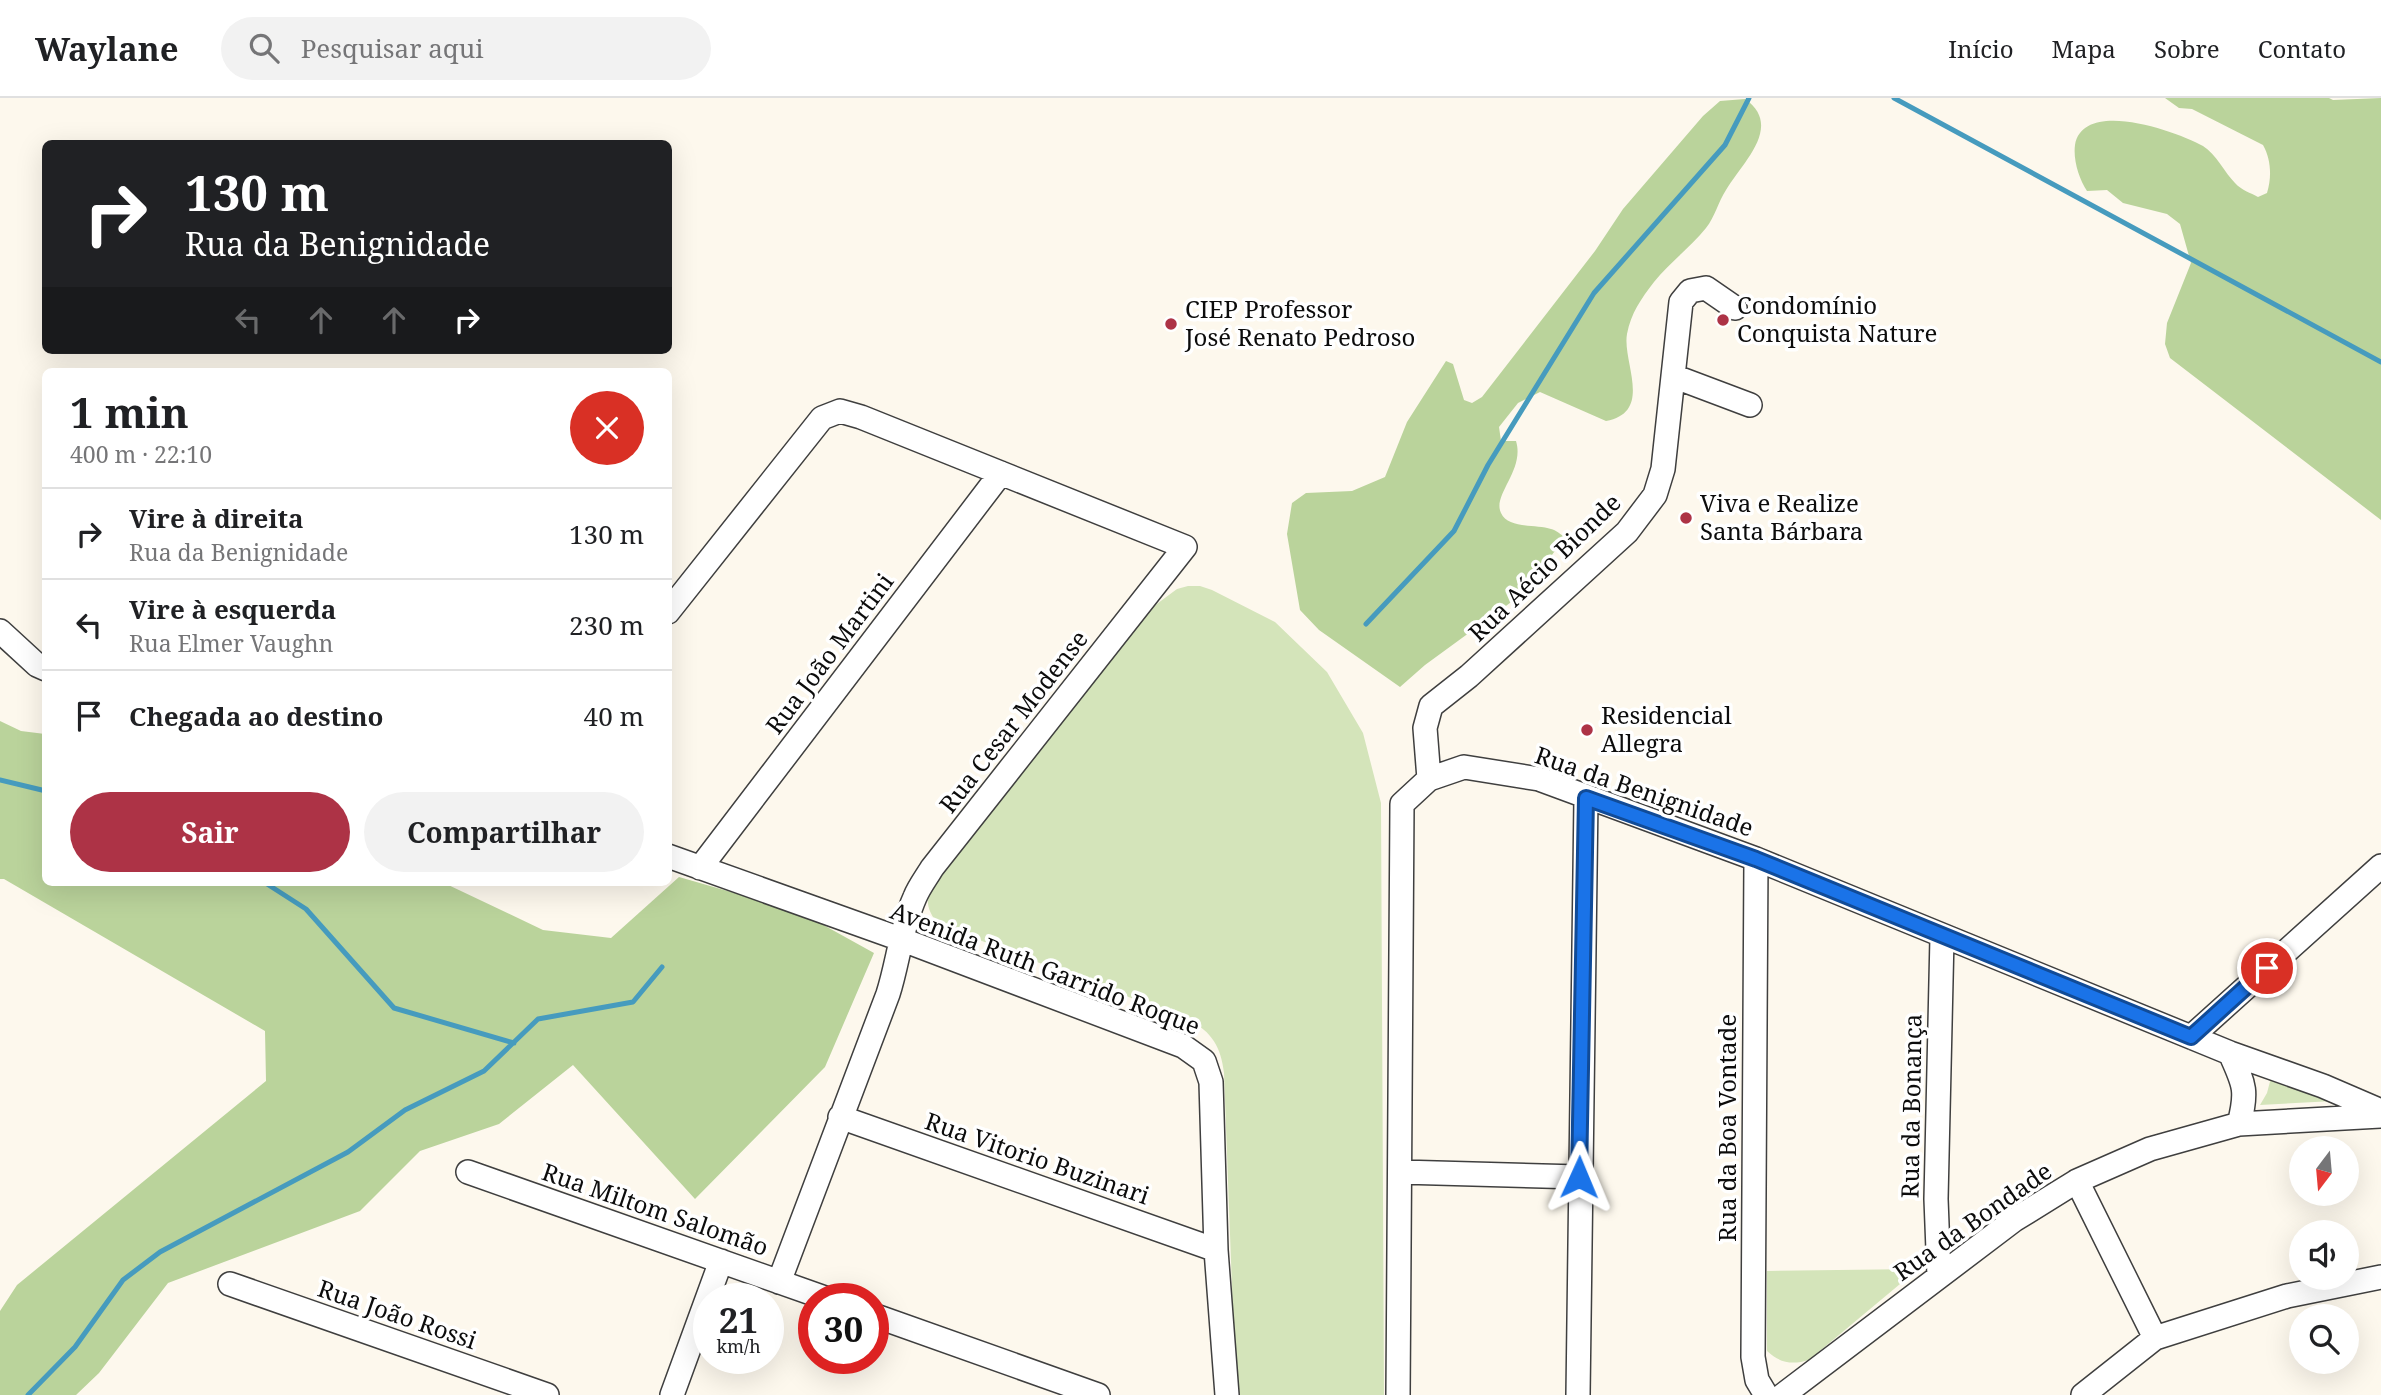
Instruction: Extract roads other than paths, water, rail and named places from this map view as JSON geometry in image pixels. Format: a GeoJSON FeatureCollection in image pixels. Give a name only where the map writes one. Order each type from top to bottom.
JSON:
{"type":"FeatureCollection","features":[{"type":"Feature","properties":{"kind":"street","name":"Rua Aécio Bionde"},"geometry":{"type":"LineString","coordinates":[[1429,779],[1425,728],[1431,706],[1469,676],[1627,532],[1655,495],[1663,469],[1681,302],[1690,291],[1706,288],[1730,304]]}},
{"type":"Feature","properties":{"kind":"street"},"geometry":{"type":"LineString","coordinates":[[1673,376],[1750,405]]}},
{"type":"Feature","properties":{"kind":"street"},"geometry":{"type":"LineString","coordinates":[[672,606],[822,418],[841,411],[861,417],[1001,473]]}},
{"type":"Feature","properties":{"kind":"street","name":"Rua Cesar Modense"},"geometry":{"type":"LineString","coordinates":[[779,1282],[888,994],[915,896],[932,868],[1185,547],[1001,473]]}},
{"type":"Feature","properties":{"kind":"street","name":"Rua João Martini"},"geometry":{"type":"LineString","coordinates":[[700,868],[1001,473]]}},
{"type":"Feature","properties":{"kind":"street"},"geometry":{"type":"LineString","coordinates":[[0,631],[42,667]]}},
{"type":"Feature","properties":{"kind":"street","name":"Rua da Benignidade"},"geometry":{"type":"LineString","coordinates":[[1398,1395],[1402,804],[1429,779],[1464,767],[1539,779],[1756,859],[2230,1053],[2323,1086],[2381,1114]]}},
{"type":"Feature","properties":{"kind":"street"},"geometry":{"type":"LineString","coordinates":[[1578,1395],[1586,798]]}},
{"type":"Feature","properties":{"kind":"street","name":"Avenida Ruth Garrido Roque"},"geometry":{"type":"LineString","coordinates":[[672,858],[903,940],[1183,1046],[1203,1061],[1211,1083],[1216,1250],[1227,1395]]}},
{"type":"Feature","properties":{"kind":"street","name":"Rua da Boa Vontade"},"geometry":{"type":"LineString","coordinates":[[1756,859],[1753,1357],[1757,1380],[1766,1395]]}},
{"type":"Feature","properties":{"kind":"street"},"geometry":{"type":"LineString","coordinates":[[2191,1037],[2381,866]]}},
{"type":"Feature","properties":{"kind":"street","name":"Rua da Bonança"},"geometry":{"type":"LineString","coordinates":[[1939,1276],[1937,1199],[1942,937]]}},
{"type":"Feature","properties":{"kind":"street"},"geometry":{"type":"LineString","coordinates":[[2230,1053],[2243,1082],[2245,1099],[2239,1124]]}},
{"type":"Feature","properties":{"kind":"street","name":"Rua da Bondade"},"geometry":{"type":"LineString","coordinates":[[1783,1395],[2014,1220],[2077,1181],[2150,1149],[2239,1124],[2381,1114]]}},
{"type":"Feature","properties":{"kind":"street","name":"Rua Vitorio Buzinari"},"geometry":{"type":"LineString","coordinates":[[840,1117],[1216,1250]]}},
{"type":"Feature","properties":{"kind":"street","name":"Rua Miltom Salomão"},"geometry":{"type":"LineString","coordinates":[[468,1172],[798,1289]]}},
{"type":"Feature","properties":{"kind":"street"},"geometry":{"type":"LineString","coordinates":[[1401,1172],[1579,1177]]}},
{"type":"Feature","properties":{"kind":"street"},"geometry":{"type":"LineString","coordinates":[[2077,1181],[2155,1338]]}},
{"type":"Feature","properties":{"kind":"street"},"geometry":{"type":"LineString","coordinates":[[672,1395],[721,1261]]}},
{"type":"Feature","properties":{"kind":"street"},"geometry":{"type":"LineString","coordinates":[[2083,1395],[2155,1338],[2287,1296],[2381,1277]]}},
{"type":"Feature","properties":{"kind":"street","name":"Rua João Rossi"},"geometry":{"type":"LineString","coordinates":[[229,1284],[547,1395]]}},
{"type":"Feature","properties":{"kind":"street"},"geometry":{"type":"LineString","coordinates":[[889,1321],[1098,1395]]}},
{"type":"Feature","properties":{"kind":"waterway"},"geometry":{"type":"LineString","coordinates":[[1366,624],[1454,531],[1488,465],[1594,293],[1725,145],[1749,98]]}},
{"type":"Feature","properties":{"kind":"waterway"},"geometry":{"type":"LineString","coordinates":[[1894,98],[2381,362]]}},
{"type":"Feature","properties":{"kind":"waterway"},"geometry":{"type":"LineString","coordinates":[[0,780],[42,790]]}},
{"type":"Feature","properties":{"kind":"waterway"},"geometry":{"type":"LineString","coordinates":[[270,886],[306,909],[394,1008],[514,1043]]}},
{"type":"Feature","properties":{"kind":"waterway"},"geometry":{"type":"LineString","coordinates":[[28,1395],[75,1347],[123,1280],[160,1252],[348,1152],[405,1110],[484,1071],[538,1019],[633,1002],[662,967]]}},
{"type":"Feature","properties":{"kind":"place","name":"Condomínio Conquista Nature"},"geometry":{"type":"Point","coordinates":[1723,320]}},
{"type":"Feature","properties":{"kind":"place","name":"CIEP Professor José Renato Pedroso"},"geometry":{"type":"Point","coordinates":[1171,324]}},
{"type":"Feature","properties":{"kind":"place","name":"Viva e Realize Santa Bárbara"},"geometry":{"type":"Point","coordinates":[1686,518]}},
{"type":"Feature","properties":{"kind":"place","name":"Residencial Allegra"},"geometry":{"type":"Point","coordinates":[1587,730]}}]}
